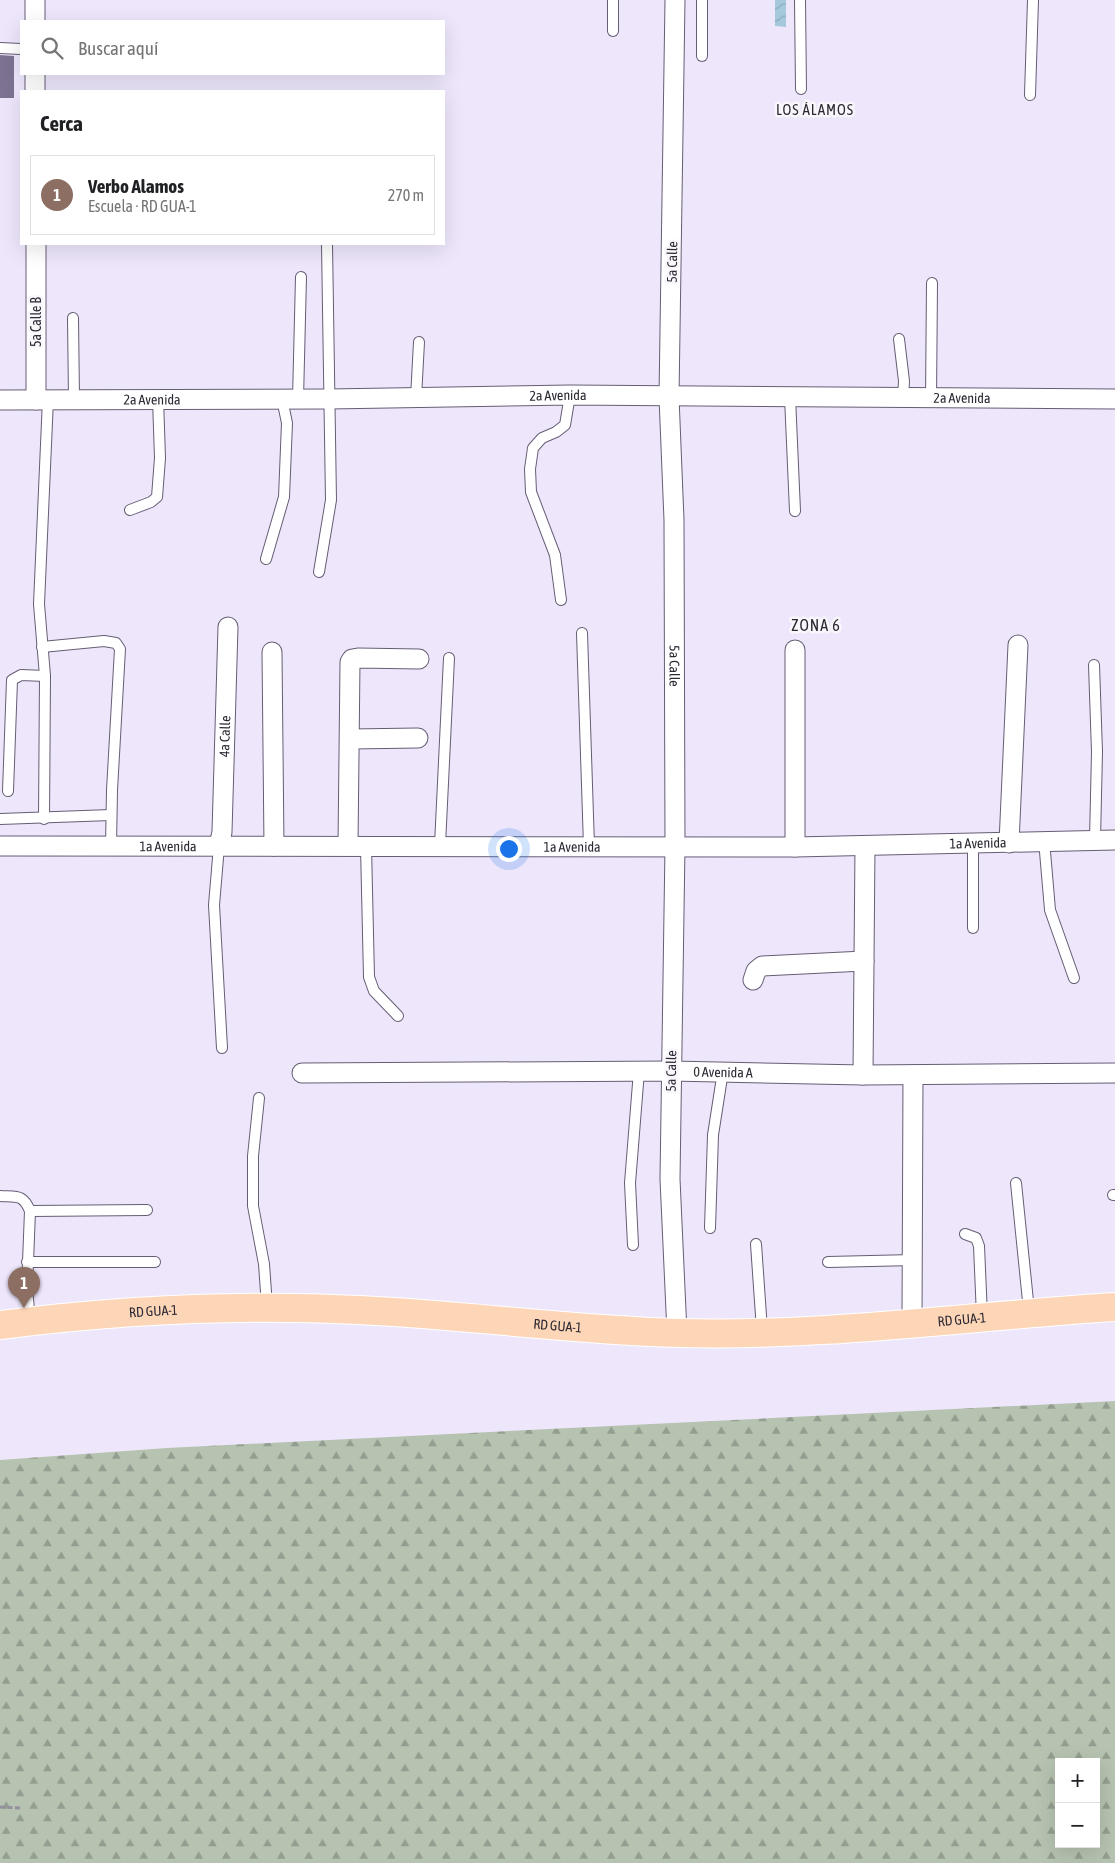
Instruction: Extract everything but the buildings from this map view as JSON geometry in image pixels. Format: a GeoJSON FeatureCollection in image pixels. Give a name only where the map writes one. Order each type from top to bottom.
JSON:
{"type":"FeatureCollection","features":[{"type":"Feature","properties":{"kind":"main road","name":"RD GUA-1"},"geometry":{"type":"LineString","coordinates":[[0,1325],[202,1308],[267,1307],[360,1310],[677,1333],[762,1332],[1115,1306]]}},
{"type":"Feature","properties":{"kind":"street"},"geometry":{"type":"LineString","coordinates":[[35,0],[35,20]]}},
{"type":"Feature","properties":{"kind":"street","name":"5a Calle"},"geometry":{"type":"LineString","coordinates":[[675,0],[669,397],[674,520],[675,846],[670,1179],[677,1333]]}},
{"type":"Feature","properties":{"kind":"street"},"geometry":{"type":"LineString","coordinates":[[35,75],[35,90]]}},
{"type":"Feature","properties":{"kind":"street","name":"5a Calle B"},"geometry":{"type":"LineString","coordinates":[[36,245],[42,399]]}},
{"type":"Feature","properties":{"kind":"street","name":"2a Avenida"},"geometry":{"type":"LineString","coordinates":[[0,400],[329,399],[570,395],[1115,399]]}},
{"type":"Feature","properties":{"kind":"street","name":"4a Calle"},"geometry":{"type":"LineString","coordinates":[[219,846],[222,832],[228,627]]}},
{"type":"Feature","properties":{"kind":"street"},"geometry":{"type":"LineString","coordinates":[[1009,843],[1018,645]]}},
{"type":"Feature","properties":{"kind":"street"},"geometry":{"type":"LineString","coordinates":[[795,650],[795,847]]}},
{"type":"Feature","properties":{"kind":"street"},"geometry":{"type":"LineString","coordinates":[[272,652],[274,846]]}},
{"type":"Feature","properties":{"kind":"street"},"geometry":{"type":"LineString","coordinates":[[357,846],[350,739],[350,662],[352,659],[419,659]]}},
{"type":"Feature","properties":{"kind":"street"},"geometry":{"type":"LineString","coordinates":[[350,739],[418,738]]}},
{"type":"Feature","properties":{"kind":"street","name":"1a Avenida"},"geometry":{"type":"LineString","coordinates":[[0,846],[440,845],[795,847],[1009,843],[1044,840],[1115,840]]}},
{"type":"Feature","properties":{"kind":"street"},"geometry":{"type":"LineString","coordinates":[[863,1075],[865,846]]}},
{"type":"Feature","properties":{"kind":"street"},"geometry":{"type":"LineString","coordinates":[[753,980],[756,971],[762,966],[864,961]]}},
{"type":"Feature","properties":{"kind":"street","name":"0 Avenida A"},"geometry":{"type":"LineString","coordinates":[[302,1073],[639,1071],[863,1075],[1115,1073]]}},
{"type":"Feature","properties":{"kind":"street"},"geometry":{"type":"LineString","coordinates":[[912,1074],[914,1260],[912,1322]]}},
{"type":"Feature","properties":{"kind":"lane"},"geometry":{"type":"LineString","coordinates":[[613,0],[613,30]]}},
{"type":"Feature","properties":{"kind":"lane"},"geometry":{"type":"LineString","coordinates":[[702,0],[702,56]]}},
{"type":"Feature","properties":{"kind":"lane"},"geometry":{"type":"LineString","coordinates":[[800,0],[801,89]]}},
{"type":"Feature","properties":{"kind":"lane"},"geometry":{"type":"LineString","coordinates":[[1030,95],[1033,0]]}},
{"type":"Feature","properties":{"kind":"lane"},"geometry":{"type":"LineString","coordinates":[[0,48],[20,49]]}},
{"type":"Feature","properties":{"kind":"lane"},"geometry":{"type":"LineString","coordinates":[[319,572],[331,500],[332,423],[329,399],[327,245]]}},
{"type":"Feature","properties":{"kind":"lane"},"geometry":{"type":"LineString","coordinates":[[266,559],[284,497],[287,423],[301,277]]}},
{"type":"Feature","properties":{"kind":"lane"},"geometry":{"type":"LineString","coordinates":[[931,399],[932,283]]}},
{"type":"Feature","properties":{"kind":"lane"},"geometry":{"type":"LineString","coordinates":[[73,318],[74,399]]}},
{"type":"Feature","properties":{"kind":"lane"},"geometry":{"type":"LineString","coordinates":[[900,340],[904,381],[903,398]]}},
{"type":"Feature","properties":{"kind":"lane"},"geometry":{"type":"LineString","coordinates":[[416,398],[419,342]]}},
{"type":"Feature","properties":{"kind":"lane"},"geometry":{"type":"LineString","coordinates":[[561,600],[556,555],[531,492],[530,469],[533,448],[542,438],[556,432],[565,425],[570,395]]}},
{"type":"Feature","properties":{"kind":"lane"},"geometry":{"type":"LineString","coordinates":[[790,397],[795,511]]}},
{"type":"Feature","properties":{"kind":"lane"},"geometry":{"type":"LineString","coordinates":[[42,399],[39,604],[45,676],[44,819]]}},
{"type":"Feature","properties":{"kind":"lane"},"geometry":{"type":"LineString","coordinates":[[130,510],[157,497],[160,458],[158,399]]}},
{"type":"Feature","properties":{"kind":"lane"},"geometry":{"type":"LineString","coordinates":[[582,633],[589,846]]}},
{"type":"Feature","properties":{"kind":"lane"},"geometry":{"type":"LineString","coordinates":[[42,647],[104,641],[116,643],[120,649],[111,846]]}},
{"type":"Feature","properties":{"kind":"lane"},"geometry":{"type":"LineString","coordinates":[[440,845],[449,658]]}},
{"type":"Feature","properties":{"kind":"lane"},"geometry":{"type":"LineString","coordinates":[[1094,665],[1097,752],[1095,840]]}},
{"type":"Feature","properties":{"kind":"lane"},"geometry":{"type":"LineString","coordinates":[[8,791],[12,680],[21,676],[45,676]]}},
{"type":"Feature","properties":{"kind":"lane"},"geometry":{"type":"LineString","coordinates":[[0,819],[44,819],[111,815]]}},
{"type":"Feature","properties":{"kind":"lane"},"geometry":{"type":"LineString","coordinates":[[1044,840],[1050,910],[1074,978]]}},
{"type":"Feature","properties":{"kind":"lane"},"geometry":{"type":"LineString","coordinates":[[972,928],[973,843]]}},
{"type":"Feature","properties":{"kind":"lane"},"geometry":{"type":"LineString","coordinates":[[219,846],[214,905],[222,1048]]}},
{"type":"Feature","properties":{"kind":"lane"},"geometry":{"type":"LineString","coordinates":[[357,846],[369,977],[374,991],[398,1016]]}},
{"type":"Feature","properties":{"kind":"lane"},"geometry":{"type":"LineString","coordinates":[[634,1245],[630,1183],[639,1071]]}},
{"type":"Feature","properties":{"kind":"lane"},"geometry":{"type":"LineString","coordinates":[[710,1228],[713,1135],[723,1071]]}},
{"type":"Feature","properties":{"kind":"lane"},"geometry":{"type":"LineString","coordinates":[[259,1098],[253,1156],[253,1206],[264,1264],[267,1307]]}},
{"type":"Feature","properties":{"kind":"lane"},"geometry":{"type":"LineString","coordinates":[[1016,1183],[1029,1312]]}},
{"type":"Feature","properties":{"kind":"lane"},"geometry":{"type":"LineString","coordinates":[[0,1196],[21,1198],[26,1201],[30,1211],[27,1262],[30,1321]]}},
{"type":"Feature","properties":{"kind":"lane"},"geometry":{"type":"LineString","coordinates":[[30,1211],[147,1210]]}},
{"type":"Feature","properties":{"kind":"lane"},"geometry":{"type":"LineString","coordinates":[[965,1234],[976,1238],[979,1246],[982,1316]]}},
{"type":"Feature","properties":{"kind":"lane"},"geometry":{"type":"LineString","coordinates":[[756,1244],[762,1332]]}},
{"type":"Feature","properties":{"kind":"lane"},"geometry":{"type":"LineString","coordinates":[[828,1262],[914,1260]]}},
{"type":"Feature","properties":{"kind":"lane"},"geometry":{"type":"LineString","coordinates":[[27,1262],[155,1262]]}},
{"type":"Feature","properties":{"kind":"path"},"geometry":{"type":"LineString","coordinates":[[0,1807],[20,1808]]}},
{"type":"Feature","properties":{"kind":"green space"},"geometry":{"type":"Polygon","coordinates":[[[1115,1401],[1115,1863],[0,1863],[0,1460],[167,1448],[1115,1401]]]}},
{"type":"Feature","properties":{"kind":"water"},"geometry":{"type":"Polygon","coordinates":[[[775,0],[786,0],[786,27],[775,26],[775,0]]]}},
{"type":"Feature","properties":{"kind":"place","name":"Verbo Alamos"},"geometry":{"type":"Point","coordinates":[24,1308]}},
{"type":"Feature","properties":{"kind":"district","name":"LOS ÁLAMOS"},"geometry":{"type":"Point","coordinates":[815,110]}},
{"type":"Feature","properties":{"kind":"district","name":"ZONA 6"},"geometry":{"type":"Point","coordinates":[816,625]}}]}
